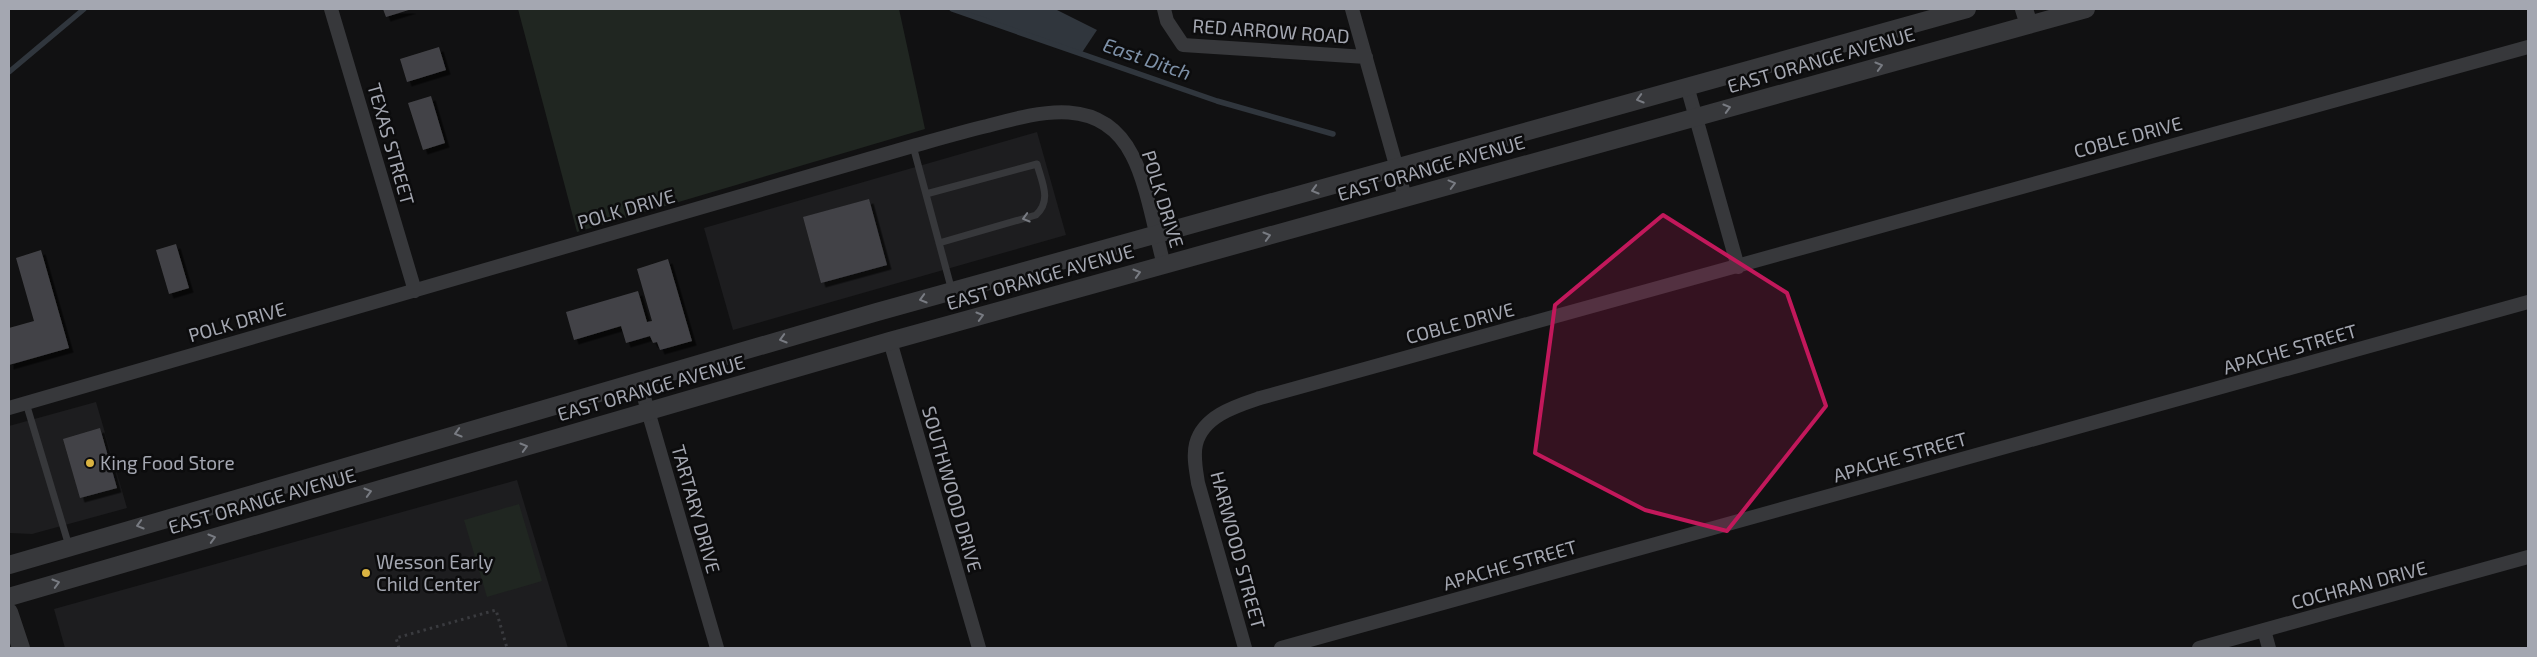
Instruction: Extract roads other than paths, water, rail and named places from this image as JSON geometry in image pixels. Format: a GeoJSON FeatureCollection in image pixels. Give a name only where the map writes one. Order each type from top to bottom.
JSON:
{"type":"FeatureCollection","features":[{"type":"Feature","properties":{"kind":"street","name":"TEXAS STREET"},"geometry":{"type":"LineString","coordinates":[[332,9],[414,290]]}},
{"type":"Feature","properties":{"kind":"street","name":"RED ARROW ROAD"},"geometry":{"type":"LineString","coordinates":[[1164,9],[1167,21],[1183,45],[1366,57]]}},
{"type":"Feature","properties":{"kind":"street"},"geometry":{"type":"LineString","coordinates":[[1352,9],[1405,197]]}},
{"type":"Feature","properties":{"kind":"street","name":"EAST ORANGE AVENUE"},"geometry":{"type":"LineString","coordinates":[[9,564],[639,380],[952,291],[1967,9]]}},
{"type":"Feature","properties":{"kind":"street","name":"EAST ORANGE AVENUE"},"geometry":{"type":"LineString","coordinates":[[9,597],[890,341],[1696,117],[2027,17],[2086,9]]}},
{"type":"Feature","properties":{"kind":"street","name":"COBLE DRIVE"},"geometry":{"type":"LineString","coordinates":[[1201,432],[1222,412],[1260,398],[1738,267],[1966,201],[2528,47]]}},
{"type":"Feature","properties":{"kind":"street"},"geometry":{"type":"LineString","coordinates":[[1687,86],[1738,267]]}},
{"type":"Feature","properties":{"kind":"street","name":"POLK DRIVE"},"geometry":{"type":"LineString","coordinates":[[9,408],[1035,112],[1068,111],[1089,116],[1107,126],[1121,138],[1132,155],[1164,265]]}},
{"type":"Feature","properties":{"kind":"street","name":"APACHE STREET"},"geometry":{"type":"LineString","coordinates":[[1282,648],[2528,302]]}},
{"type":"Feature","properties":{"kind":"street","name":"SOUTHWOOD DRIVE"},"geometry":{"type":"LineString","coordinates":[[890,341],[979,648]]}},
{"type":"Feature","properties":{"kind":"street","name":"TARTARY DRIVE"},"geometry":{"type":"LineString","coordinates":[[639,380],[717,648]]}},
{"type":"Feature","properties":{"kind":"street","name":"HARWOOD STREET"},"geometry":{"type":"LineString","coordinates":[[1201,432],[1196,443],[1195,456],[1198,482],[1245,648]]}},
{"type":"Feature","properties":{"kind":"street","name":"COCHRAN DRIVE"},"geometry":{"type":"LineString","coordinates":[[2199,648],[2528,557]]}},
{"type":"Feature","properties":{"kind":"street"},"geometry":{"type":"LineString","coordinates":[[9,612],[21,648]]}},
{"type":"Feature","properties":{"kind":"street"},"geometry":{"type":"LineString","coordinates":[[2264,630],[2269,648]]}},
{"type":"Feature","properties":{"kind":"lane"},"geometry":{"type":"LineString","coordinates":[[913,146],[952,291]]}},
{"type":"Feature","properties":{"kind":"lane"},"geometry":{"type":"LineString","coordinates":[[926,194],[1037,164],[1046,198],[1042,209],[1036,215],[939,242]]}},
{"type":"Feature","properties":{"kind":"lane"},"geometry":{"type":"LineString","coordinates":[[26,403],[69,546]]}},
{"type":"Feature","properties":{"kind":"waterway","name":"East Ditch"},"geometry":{"type":"LineString","coordinates":[[9,72],[84,9]]}},
{"type":"Feature","properties":{"kind":"waterway","name":"East Ditch"},"geometry":{"type":"LineString","coordinates":[[952,9],[1217,101],[1333,134]]}},
{"type":"Feature","properties":{"kind":"place","name":"King Food Store"},"geometry":{"type":"Point","coordinates":[90,463]}},
{"type":"Feature","properties":{"kind":"place","name":"Wesson Early Child Center"},"geometry":{"type":"Point","coordinates":[366,573]}}]}
